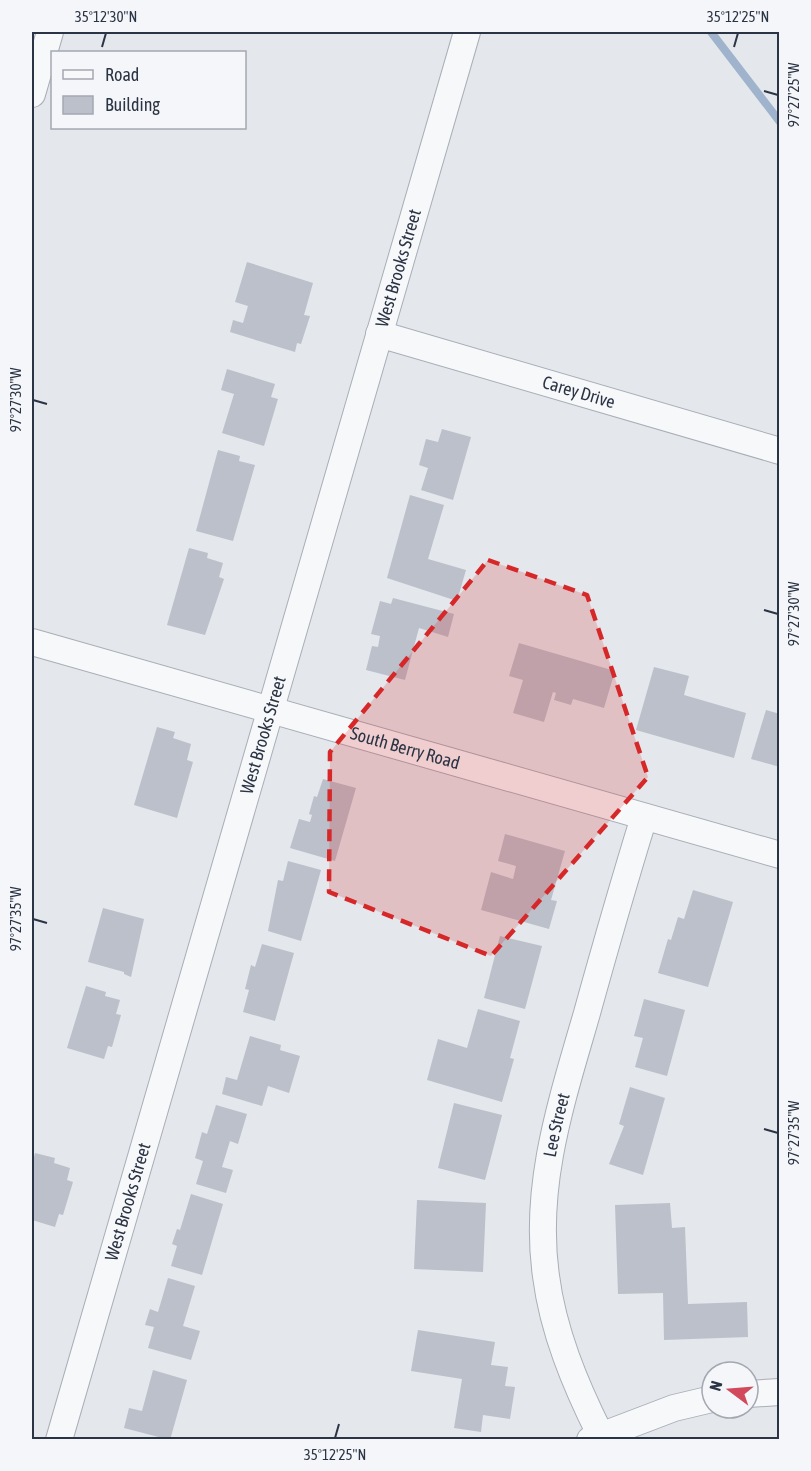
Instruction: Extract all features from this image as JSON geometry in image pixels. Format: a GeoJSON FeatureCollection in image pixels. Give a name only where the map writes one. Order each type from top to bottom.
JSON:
{"type":"FeatureCollection","features":[{"type":"Feature","properties":{"kind":"street"},"geometry":{"type":"LineString","coordinates":[[32,94],[50,32]]}},
{"type":"Feature","properties":{"kind":"street","name":"West Brooks Street"},"geometry":{"type":"LineString","coordinates":[[59,1440],[467,32]]}},
{"type":"Feature","properties":{"kind":"street","name":"Carey Drive"},"geometry":{"type":"LineString","coordinates":[[379,334],[780,451]]}},
{"type":"Feature","properties":{"kind":"street","name":"South Berry Road"},"geometry":{"type":"LineString","coordinates":[[32,642],[780,855]]}},
{"type":"Feature","properties":{"kind":"street","name":"Lee Street"},"geometry":{"type":"LineString","coordinates":[[595,1437],[554,1316],[546,1277],[542,1210],[556,1123],[644,817]]}},
{"type":"Feature","properties":{"kind":"street"},"geometry":{"type":"LineString","coordinates":[[760,1393],[780,1392]]}},
{"type":"Feature","properties":{"kind":"street"},"geometry":{"type":"LineString","coordinates":[[595,1437],[674,1408],[700,1402]]}},
{"type":"Feature","properties":{"kind":"highlighted area"},"geometry":{"type":"Polygon","coordinates":[[[488,560],[587,595],[648,777],[491,956],[329,892],[330,752],[488,560]]]}},
{"type":"Feature","properties":{"kind":"building"},"geometry":{"type":"Polygon","coordinates":[[[247,262],[313,283],[304,315],[310,316],[301,344],[297,343],[295,352],[230,332],[233,320],[243,323],[248,306],[235,302],[247,262]]]}},
{"type":"Feature","properties":{"kind":"building"},"geometry":{"type":"Polygon","coordinates":[[[227,369],[275,384],[271,397],[278,399],[264,446],[222,433],[234,394],[221,390],[227,369]]]}},
{"type":"Feature","properties":{"kind":"building"},"geometry":{"type":"Polygon","coordinates":[[[442,429],[471,437],[453,500],[421,490],[428,468],[419,465],[426,439],[438,442],[442,429]]]}},
{"type":"Feature","properties":{"kind":"building"},"geometry":{"type":"Polygon","coordinates":[[[218,450],[240,456],[239,461],[255,465],[233,541],[196,531],[218,450]]]}},
{"type":"Feature","properties":{"kind":"building"},"geometry":{"type":"Polygon","coordinates":[[[410,495],[444,505],[428,559],[466,570],[457,601],[387,578],[410,495]]]}},
{"type":"Feature","properties":{"kind":"building"},"geometry":{"type":"Polygon","coordinates":[[[189,548],[208,553],[207,558],[223,563],[219,577],[224,579],[205,635],[167,625],[189,548]]]}},
{"type":"Feature","properties":{"kind":"building"},"geometry":{"type":"Polygon","coordinates":[[[393,598],[454,614],[448,637],[419,628],[405,680],[366,670],[372,646],[378,647],[380,636],[371,634],[380,601],[391,604],[393,598]]]}},
{"type":"Feature","properties":{"kind":"building"},"geometry":{"type":"Polygon","coordinates":[[[519,643],[615,671],[604,708],[573,699],[571,705],[554,700],[556,693],[553,692],[544,722],[513,713],[523,680],[509,676],[519,643]]]}},
{"type":"Feature","properties":{"kind":"building"},"geometry":{"type":"Polygon","coordinates":[[[654,667],[689,676],[684,695],[746,713],[734,758],[636,730],[654,667]]]}},
{"type":"Feature","properties":{"kind":"building"},"geometry":{"type":"Polygon","coordinates":[[[766,710],[780,714],[780,767],[751,759],[766,710]]]}},
{"type":"Feature","properties":{"kind":"building"},"geometry":{"type":"Polygon","coordinates":[[[157,727],[175,732],[173,738],[191,744],[187,760],[193,762],[177,818],[134,805],[157,727]]]}},
{"type":"Feature","properties":{"kind":"building"},"geometry":{"type":"Polygon","coordinates":[[[323,779],[356,788],[335,861],[290,848],[299,819],[310,822],[312,815],[309,814],[314,796],[317,797],[323,779]]]}},
{"type":"Feature","properties":{"kind":"building"},"geometry":{"type":"Polygon","coordinates":[[[505,834],[565,851],[551,900],[557,901],[549,929],[481,910],[491,872],[513,879],[516,866],[498,861],[505,834]]]}},
{"type":"Feature","properties":{"kind":"building"},"geometry":{"type":"Polygon","coordinates":[[[288,861],[321,870],[301,941],[268,931],[278,880],[283,881],[288,861]]]}},
{"type":"Feature","properties":{"kind":"building"},"geometry":{"type":"Polygon","coordinates":[[[693,890],[733,902],[708,987],[658,973],[668,939],[671,940],[678,917],[684,919],[693,890]]]}},
{"type":"Feature","properties":{"kind":"building"},"geometry":{"type":"Polygon","coordinates":[[[103,908],[144,919],[131,977],[124,972],[88,962],[103,908]]]}},
{"type":"Feature","properties":{"kind":"building"},"geometry":{"type":"Polygon","coordinates":[[[500,936],[542,946],[525,1009],[484,998],[500,936]]]}},
{"type":"Feature","properties":{"kind":"building"},"geometry":{"type":"Polygon","coordinates":[[[262,944],[294,953],[275,1021],[243,1012],[249,990],[245,989],[251,965],[255,967],[262,944]]]}},
{"type":"Feature","properties":{"kind":"building"},"geometry":{"type":"Polygon","coordinates":[[[86,986],[106,992],[105,996],[120,1000],[116,1014],[121,1015],[112,1047],[108,1046],[104,1059],[67,1048],[86,986]]]}},
{"type":"Feature","properties":{"kind":"building"},"geometry":{"type":"Polygon","coordinates":[[[644,999],[685,1010],[667,1076],[635,1067],[643,1038],[634,1036],[644,999]]]}},
{"type":"Feature","properties":{"kind":"building"},"geometry":{"type":"Polygon","coordinates":[[[478,1009],[520,1021],[510,1058],[514,1059],[502,1102],[427,1080],[438,1039],[467,1048],[478,1009]]]}},
{"type":"Feature","properties":{"kind":"building"},"geometry":{"type":"Polygon","coordinates":[[[250,1036],[281,1045],[280,1050],[300,1056],[289,1093],[268,1086],[262,1106],[222,1094],[226,1077],[237,1080],[250,1036]]]}},
{"type":"Feature","properties":{"kind":"building"},"geometry":{"type":"Polygon","coordinates":[[[630,1087],[665,1098],[643,1175],[609,1164],[624,1126],[619,1124],[630,1087]]]}},
{"type":"Feature","properties":{"kind":"building"},"geometry":{"type":"Polygon","coordinates":[[[454,1103],[502,1115],[485,1180],[438,1168],[454,1103]]]}},
{"type":"Feature","properties":{"kind":"building"},"geometry":{"type":"Polygon","coordinates":[[[216,1105],[247,1114],[238,1144],[230,1141],[222,1167],[233,1170],[226,1193],[196,1184],[203,1161],[195,1158],[202,1132],[207,1134],[216,1105]]]}},
{"type":"Feature","properties":{"kind":"building"},"geometry":{"type":"Polygon","coordinates":[[[35,1153],[55,1158],[54,1163],[70,1168],[67,1180],[73,1182],[63,1215],[59,1214],[55,1227],[32,1220],[32,1165],[35,1153]]]}},
{"type":"Feature","properties":{"kind":"building"},"geometry":{"type":"Polygon","coordinates":[[[191,1194],[223,1204],[202,1275],[171,1266],[177,1246],[172,1244],[177,1229],[180,1230],[191,1194]]]}},
{"type":"Feature","properties":{"kind":"building"},"geometry":{"type":"Polygon","coordinates":[[[417,1200],[486,1203],[483,1272],[414,1269],[417,1200]]]}},
{"type":"Feature","properties":{"kind":"building"},"geometry":{"type":"Polygon","coordinates":[[[670,1203],[672,1228],[685,1227],[688,1304],[747,1302],[748,1337],[664,1340],[663,1293],[618,1294],[615,1205],[670,1203]]]}},
{"type":"Feature","properties":{"kind":"building"},"geometry":{"type":"Polygon","coordinates":[[[168,1278],[195,1286],[183,1326],[200,1331],[191,1360],[148,1348],[154,1327],[145,1325],[150,1309],[158,1312],[168,1278]]]}},
{"type":"Feature","properties":{"kind":"building"},"geometry":{"type":"Polygon","coordinates":[[[418,1330],[495,1342],[491,1365],[508,1367],[505,1386],[515,1387],[510,1419],[483,1415],[481,1432],[454,1428],[462,1379],[411,1371],[418,1330]]]}},
{"type":"Feature","properties":{"kind":"building"},"geometry":{"type":"Polygon","coordinates":[[[153,1370],[187,1380],[170,1440],[124,1428],[129,1408],[142,1411],[153,1370]]]}},
{"type":"Feature","properties":{"kind":"waterway"},"geometry":{"type":"LineString","coordinates":[[711,32],[780,122]]}}]}
